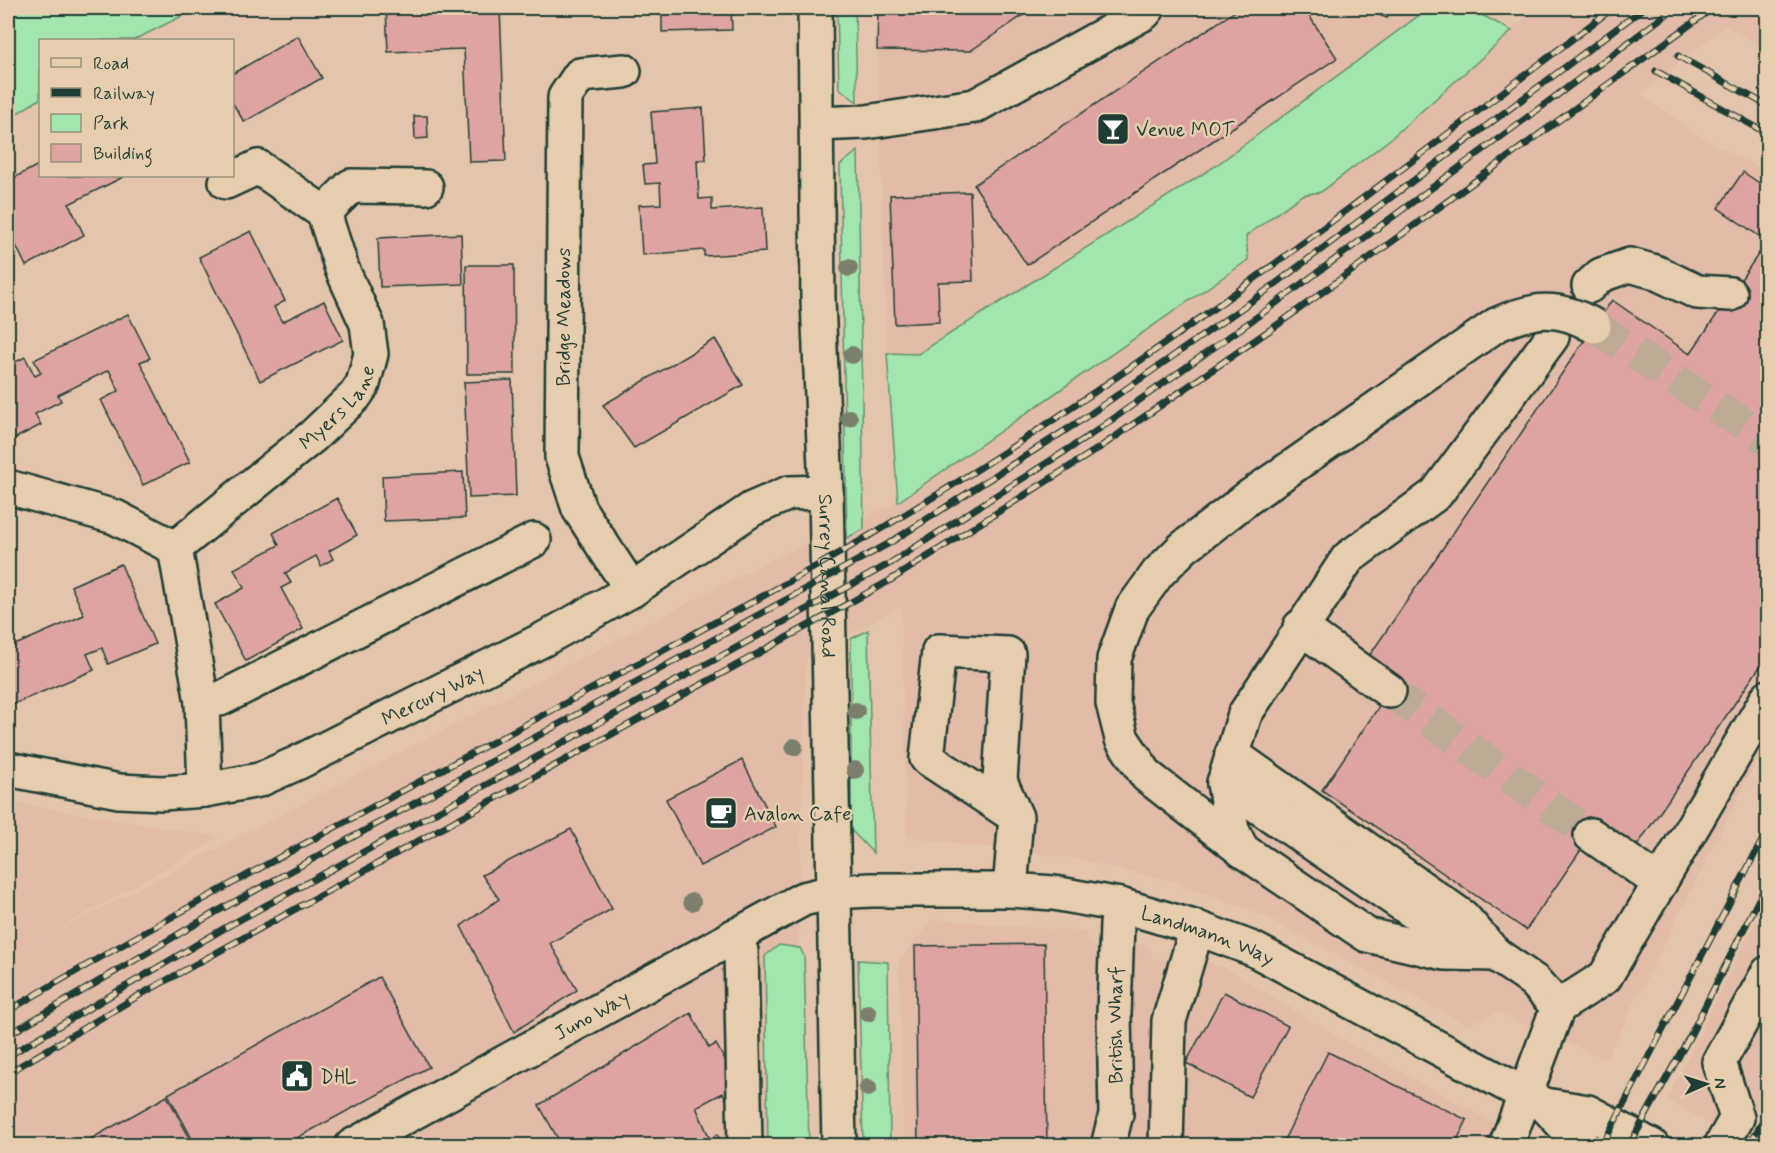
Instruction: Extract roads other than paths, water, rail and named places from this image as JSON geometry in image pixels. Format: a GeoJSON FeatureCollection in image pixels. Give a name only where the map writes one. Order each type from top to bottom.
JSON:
{"type":"FeatureCollection","features":[{"type":"Feature","properties":{"kind":"street","name":"Surrey Canal Road"},"geometry":{"type":"LineString","coordinates":[[815,8],[818,300],[826,492],[839,1146]]}},
{"type":"Feature","properties":{"kind":"street"},"geometry":{"type":"LineString","coordinates":[[817,124],[867,122],[975,106],[1148,8]]}},
{"type":"Feature","properties":{"kind":"street","name":"Bridge Meadows"},"geometry":{"type":"LineString","coordinates":[[624,71],[580,75],[564,97],[562,457],[579,509],[632,590]]}},
{"type":"Feature","properties":{"kind":"street"},"geometry":{"type":"LineString","coordinates":[[226,182],[258,167],[324,213],[337,197],[351,186],[426,188]]}},
{"type":"Feature","properties":{"kind":"street","name":"Myers Lane"},"geometry":{"type":"LineString","coordinates":[[175,548],[312,436],[355,396],[363,384],[371,354],[367,324],[342,269],[324,213]]}},
{"type":"Feature","properties":{"kind":"street"},"geometry":{"type":"LineString","coordinates":[[1589,286],[1601,275],[1630,265],[1655,272],[1697,292],[1730,294]]}},
{"type":"Feature","properties":{"kind":"street"},"geometry":{"type":"LineString","coordinates":[[1485,953],[1444,953],[1367,935],[1242,850],[1147,776],[1122,740],[1113,703],[1114,659],[1132,609],[1158,573],[1183,548],[1249,497],[1496,325],[1515,316],[1538,311],[1560,311],[1594,326]]}},
{"type":"Feature","properties":{"kind":"street"},"geometry":{"type":"LineString","coordinates":[[1242,850],[1232,830],[1228,769],[1245,714],[1300,627],[1348,558],[1436,494],[1552,337]]}},
{"type":"Feature","properties":{"kind":"street"},"geometry":{"type":"LineString","coordinates":[[8,487],[115,517],[175,548],[202,702],[205,790]]}},
{"type":"Feature","properties":{"kind":"street","name":"Mercury Way"},"geometry":{"type":"LineString","coordinates":[[8,769],[119,791],[162,794],[205,790],[259,780],[544,639],[632,590],[752,509],[789,494],[826,492]]}},
{"type":"Feature","properties":{"kind":"street"},"geometry":{"type":"LineString","coordinates":[[202,702],[220,699],[534,540]]}},
{"type":"Feature","properties":{"kind":"street"},"geometry":{"type":"LineString","coordinates":[[1300,627],[1389,691]]}},
{"type":"Feature","properties":{"kind":"street"},"geometry":{"type":"LineString","coordinates":[[1010,890],[1016,817],[1000,781],[1008,654],[939,651],[927,758],[1016,817]]}},
{"type":"Feature","properties":{"kind":"street"},"geometry":{"type":"LineString","coordinates":[[1506,1146],[1535,1099],[1558,1007],[1605,977],[1767,697]]}},
{"type":"Feature","properties":{"kind":"street"},"geometry":{"type":"LineString","coordinates":[[1228,769],[1485,953],[1534,981],[1558,1007]]}},
{"type":"Feature","properties":{"kind":"street"},"geometry":{"type":"LineString","coordinates":[[1591,835],[1660,884]]}},
{"type":"Feature","properties":{"kind":"street","name":"Landmann Way"},"geometry":{"type":"LineString","coordinates":[[833,892],[1010,890],[1054,893],[1120,905],[1197,928],[1253,950],[1535,1099],[1588,1112],[1652,1146]]}},
{"type":"Feature","properties":{"kind":"street","name":"Juno Way"},"geometry":{"type":"LineString","coordinates":[[352,1146],[392,1136],[734,936],[803,899],[833,892]]}},
{"type":"Feature","properties":{"kind":"street","name":"British Wharf"},"geometry":{"type":"LineString","coordinates":[[1108,1146],[1116,1113],[1114,1014],[1117,924],[1120,905]]}},
{"type":"Feature","properties":{"kind":"street"},"geometry":{"type":"LineString","coordinates":[[1166,1146],[1169,1022],[1197,928]]}},
{"type":"Feature","properties":{"kind":"street"},"geometry":{"type":"LineString","coordinates":[[734,936],[741,951],[746,1146]]}},
{"type":"Feature","properties":{"kind":"street"},"geometry":{"type":"LineString","coordinates":[[1721,1146],[1737,1118],[1719,1062],[1767,973]]}},
{"type":"Feature","properties":{"kind":"street","name":"Landmann Way"},"geometry":{"type":"LineString","coordinates":[[1535,1099],[1583,1146]]}},
{"type":"Feature","properties":{"kind":"tunnel"},"geometry":{"type":"LineString","coordinates":[[1594,326],[1768,440]]}},
{"type":"Feature","properties":{"kind":"tunnel"},"geometry":{"type":"LineString","coordinates":[[1389,691],[1591,835]]}},
{"type":"Feature","properties":{"kind":"railway"},"geometry":{"type":"LineString","coordinates":[[8,1011],[231,884],[781,586],[884,527],[979,468],[1073,407],[1256,278],[1613,8]]}},
{"type":"Feature","properties":{"kind":"railway"},"geometry":{"type":"LineString","coordinates":[[8,1035],[216,912],[888,544],[1080,421],[1259,296],[1644,8]]}},
{"type":"Feature","properties":{"kind":"railway"},"geometry":{"type":"LineString","coordinates":[[8,1056],[223,929],[889,564],[1089,436],[1268,309],[1675,8]]}},
{"type":"Feature","properties":{"kind":"railway"},"geometry":{"type":"LineString","coordinates":[[8,1073],[138,996],[889,581],[1099,448],[1280,323],[1713,8]]}},
{"type":"Feature","properties":{"kind":"railway"},"geometry":{"type":"LineString","coordinates":[[1678,56],[1768,106]]}},
{"type":"Feature","properties":{"kind":"railway"},"geometry":{"type":"LineString","coordinates":[[1656,71],[1768,134]]}},
{"type":"Feature","properties":{"kind":"railway"},"geometry":{"type":"LineString","coordinates":[[1602,1146],[1768,829]]}},
{"type":"Feature","properties":{"kind":"railway"},"geometry":{"type":"LineString","coordinates":[[1629,1146],[1691,1034],[1768,881]]}},
{"type":"Feature","properties":{"kind":"railway"},"geometry":{"type":"LineString","coordinates":[[1748,1146],[1768,1113]]}},
{"type":"Feature","properties":{"kind":"railway"},"geometry":{"type":"LineString","coordinates":[[1765,1146],[1768,1142]]}},
{"type":"Feature","properties":{"kind":"place","name":"Venue MOT"},"geometry":{"type":"Point","coordinates":[1113,129]}},
{"type":"Feature","properties":{"kind":"place","name":"Avalon Cafe"},"geometry":{"type":"Point","coordinates":[721,813]}},
{"type":"Feature","properties":{"kind":"place","name":"DHL"},"geometry":{"type":"Point","coordinates":[297,1076]}}]}
